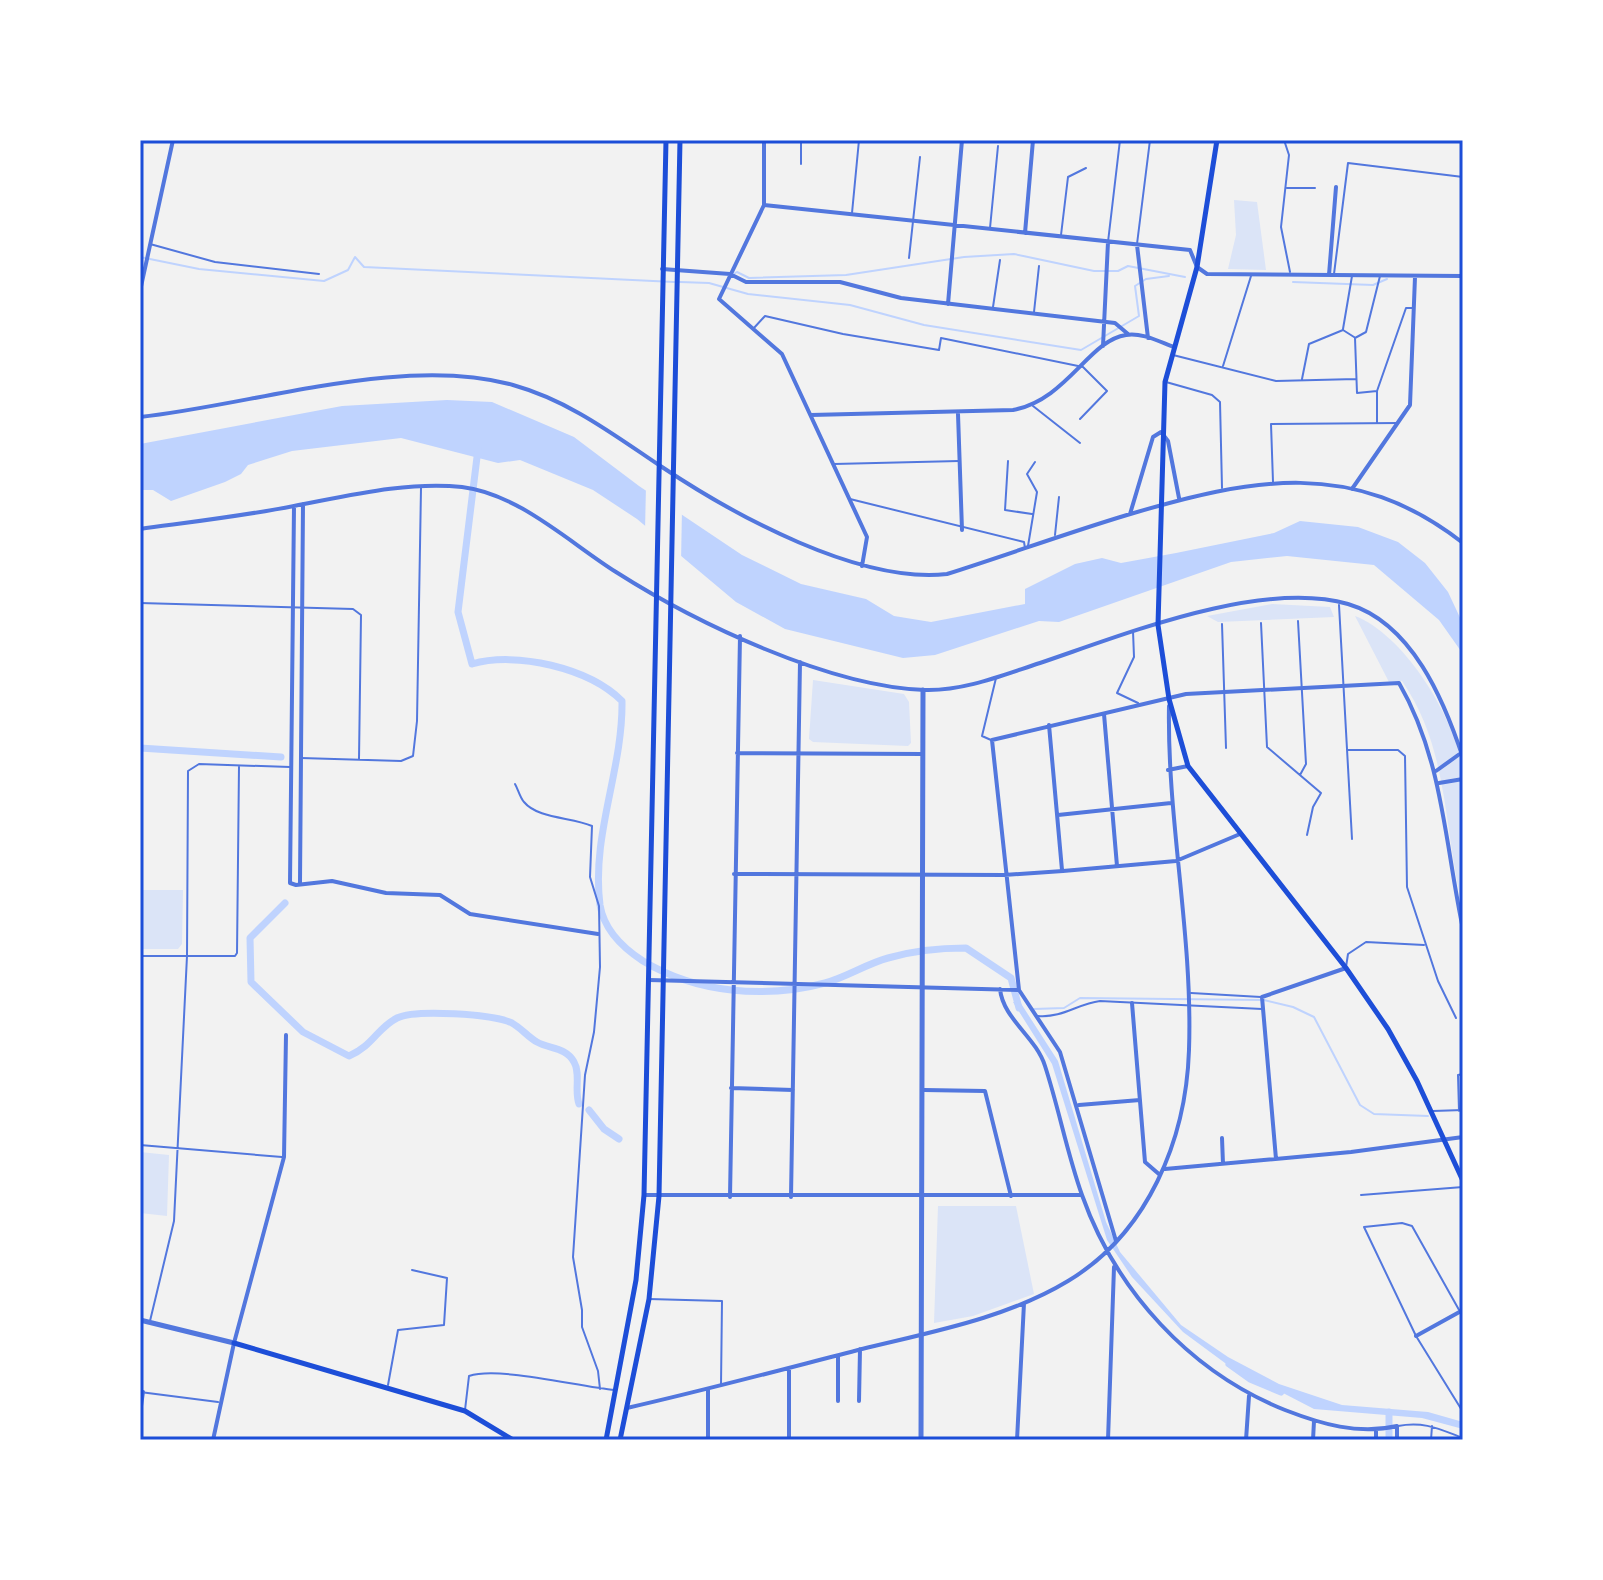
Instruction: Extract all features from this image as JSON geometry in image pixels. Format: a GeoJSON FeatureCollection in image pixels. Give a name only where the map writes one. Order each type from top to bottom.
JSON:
{"type":"FeatureCollection","features":[{"type":"Feature","properties":{"kind":"main road"},"geometry":{"type":"LineString","coordinates":[[606,1440],[636,1280],[644,1195],[666,140]]}},
{"type":"Feature","properties":{"kind":"main road"},"geometry":{"type":"LineString","coordinates":[[620,1440],[649,1299],[659,1196],[674,603],[680,140]]}},
{"type":"Feature","properties":{"kind":"main road"},"geometry":{"type":"LineString","coordinates":[[1217,140],[1197,267],[1165,382],[1161,432],[1158,625],[1169,699],[1188,766],[1346,968],[1393,1038],[1431,1111],[1463,1184]]}},
{"type":"Feature","properties":{"kind":"main road"},"geometry":{"type":"LineString","coordinates":[[234,1343],[465,1411],[513,1440]]}},
{"type":"Feature","properties":{"kind":"street"},"geometry":{"type":"LineString","coordinates":[[140,291],[142,268],[173,140]]}},
{"type":"Feature","properties":{"kind":"street"},"geometry":{"type":"LineString","coordinates":[[764,140],[764,205],[719,299],[782,354],[801,401],[811,415],[867,537],[862,566]]}},
{"type":"Feature","properties":{"kind":"street"},"geometry":{"type":"LineString","coordinates":[[948,304],[962,140]]}},
{"type":"Feature","properties":{"kind":"street"},"geometry":{"type":"LineString","coordinates":[[1025,233],[1033,140]]}},
{"type":"Feature","properties":{"kind":"street"},"geometry":{"type":"LineString","coordinates":[[1332,275],[1336,187]]}},
{"type":"Feature","properties":{"kind":"street"},"geometry":{"type":"LineString","coordinates":[[764,205],[1190,250],[1197,267],[1207,274],[1463,276]]}},
{"type":"Feature","properties":{"kind":"street"},"geometry":{"type":"LineString","coordinates":[[140,241],[149,243]]}},
{"type":"Feature","properties":{"kind":"street"},"geometry":{"type":"LineString","coordinates":[[1103,346],[1108,242]]}},
{"type":"Feature","properties":{"kind":"street"},"geometry":{"type":"LineString","coordinates":[[1137,245],[1148,338]]}},
{"type":"Feature","properties":{"kind":"street"},"geometry":{"type":"LineString","coordinates":[[662,269],[730,274],[746,282],[840,282],[901,298],[1103,321],[1122,326],[1128,334]]}},
{"type":"Feature","properties":{"kind":"street"},"geometry":{"type":"LineString","coordinates":[[1352,489],[1410,405],[1415,276]]}},
{"type":"Feature","properties":{"kind":"street"},"geometry":{"type":"LineString","coordinates":[[811,415],[958,414],[1033,406],[1083,367],[1103,346],[1128,334],[1174,347]]}},
{"type":"Feature","properties":{"kind":"street"},"geometry":{"type":"LineString","coordinates":[[140,417],[378,379],[479,379],[524,389],[591,418],[659,465],[758,523],[862,566],[933,576],[1179,498],[1222,488],[1273,484],[1327,483],[1352,489],[1418,512],[1463,543]]}},
{"type":"Feature","properties":{"kind":"street"},"geometry":{"type":"LineString","coordinates":[[958,414],[962,530]]}},
{"type":"Feature","properties":{"kind":"street"},"geometry":{"type":"LineString","coordinates":[[1130,514],[1153,437],[1161,432],[1168,441],[1179,498]]}},
{"type":"Feature","properties":{"kind":"street"},"geometry":{"type":"LineString","coordinates":[[140,529],[421,488],[463,487],[510,503],[656,595],[740,636],[800,662],[923,690],[956,688],[1133,631],[1287,597],[1339,602],[1383,622],[1402,641],[1436,689],[1462,755],[1436,771]]}},
{"type":"Feature","properties":{"kind":"street"},"geometry":{"type":"LineString","coordinates":[[300,883],[303,504]]}},
{"type":"Feature","properties":{"kind":"street"},"geometry":{"type":"LineString","coordinates":[[294,506],[290,883],[332,881],[386,893],[440,895],[470,914],[598,934]]}},
{"type":"Feature","properties":{"kind":"street"},"geometry":{"type":"LineString","coordinates":[[730,1197],[740,636]]}},
{"type":"Feature","properties":{"kind":"street"},"geometry":{"type":"LineString","coordinates":[[791,1197],[800,662]]}},
{"type":"Feature","properties":{"kind":"street"},"geometry":{"type":"LineString","coordinates":[[1116,1241],[1079,1105],[1060,1052],[1019,990],[1004,875],[992,740],[1169,699],[1399,683],[1416,712],[1436,771],[1463,929]]}},
{"type":"Feature","properties":{"kind":"street"},"geometry":{"type":"LineString","coordinates":[[921,1440],[923,690]]}},
{"type":"Feature","properties":{"kind":"street"},"geometry":{"type":"LineString","coordinates":[[627,1408],[709,1390],[922,1334],[1024,1303],[1068,1281],[1107,1252],[1145,1204],[1165,1169],[1186,1092],[1189,1006],[1168,769],[1169,699]]}},
{"type":"Feature","properties":{"kind":"street"},"geometry":{"type":"LineString","coordinates":[[1104,714],[1117,866]]}},
{"type":"Feature","properties":{"kind":"street"},"geometry":{"type":"LineString","coordinates":[[1049,725],[1063,871]]}},
{"type":"Feature","properties":{"kind":"street"},"geometry":{"type":"LineString","coordinates":[[737,753],[923,754]]}},
{"type":"Feature","properties":{"kind":"street"},"geometry":{"type":"LineString","coordinates":[[290,767],[300,758]]}},
{"type":"Feature","properties":{"kind":"street"},"geometry":{"type":"LineString","coordinates":[[1168,769],[1188,766]]}},
{"type":"Feature","properties":{"kind":"street"},"geometry":{"type":"LineString","coordinates":[[1439,783],[1463,779]]}},
{"type":"Feature","properties":{"kind":"street"},"geometry":{"type":"LineString","coordinates":[[1057,815],[1171,803]]}},
{"type":"Feature","properties":{"kind":"street"},"geometry":{"type":"LineString","coordinates":[[734,874],[1004,875],[1063,871],[1176,861],[1240,834]]}},
{"type":"Feature","properties":{"kind":"street"},"geometry":{"type":"LineString","coordinates":[[1276,1159],[1262,997],[1346,968]]}},
{"type":"Feature","properties":{"kind":"street"},"geometry":{"type":"LineString","coordinates":[[649,980],[923,985],[1019,990]]}},
{"type":"Feature","properties":{"kind":"street"},"geometry":{"type":"LineString","coordinates":[[1000,989],[1008,1012],[1039,1051],[1082,1195],[1107,1252],[1150,1313],[1182,1346],[1249,1396],[1314,1421],[1376,1431],[1397,1426],[1397,1440]]}},
{"type":"Feature","properties":{"kind":"street"},"geometry":{"type":"LineString","coordinates":[[1132,1003],[1145,1162],[1160,1175]]}},
{"type":"Feature","properties":{"kind":"street"},"geometry":{"type":"LineString","coordinates":[[213,1440],[234,1343],[284,1157],[286,1035]]}},
{"type":"Feature","properties":{"kind":"street"},"geometry":{"type":"LineString","coordinates":[[731,1088],[793,1090]]}},
{"type":"Feature","properties":{"kind":"street"},"geometry":{"type":"LineString","coordinates":[[924,1090],[985,1091],[1011,1196]]}},
{"type":"Feature","properties":{"kind":"street"},"geometry":{"type":"LineString","coordinates":[[1079,1105],[1140,1100]]}},
{"type":"Feature","properties":{"kind":"street"},"geometry":{"type":"LineString","coordinates":[[1165,1169],[1463,1137]]}},
{"type":"Feature","properties":{"kind":"street"},"geometry":{"type":"LineString","coordinates":[[1222,1138],[1223,1164]]}},
{"type":"Feature","properties":{"kind":"street"},"geometry":{"type":"LineString","coordinates":[[644,1195],[922,1198],[1082,1195]]}},
{"type":"Feature","properties":{"kind":"street"},"geometry":{"type":"LineString","coordinates":[[1108,1440],[1114,1266]]}},
{"type":"Feature","properties":{"kind":"street"},"geometry":{"type":"LineString","coordinates":[[1017,1440],[1024,1303]]}},
{"type":"Feature","properties":{"kind":"street"},"geometry":{"type":"LineString","coordinates":[[1416,1336],[1462,1313]]}},
{"type":"Feature","properties":{"kind":"street"},"geometry":{"type":"LineString","coordinates":[[140,1320],[234,1343]]}},
{"type":"Feature","properties":{"kind":"street"},"geometry":{"type":"LineString","coordinates":[[859,1401],[860,1349]]}},
{"type":"Feature","properties":{"kind":"street"},"geometry":{"type":"LineString","coordinates":[[838,1355],[838,1401]]}},
{"type":"Feature","properties":{"kind":"street"},"geometry":{"type":"LineString","coordinates":[[789,1368],[789,1440]]}},
{"type":"Feature","properties":{"kind":"street"},"geometry":{"type":"LineString","coordinates":[[708,1440],[709,1390]]}},
{"type":"Feature","properties":{"kind":"street"},"geometry":{"type":"LineString","coordinates":[[140,1413],[142,1392]]}},
{"type":"Feature","properties":{"kind":"street"},"geometry":{"type":"LineString","coordinates":[[1246,1440],[1249,1396]]}},
{"type":"Feature","properties":{"kind":"street"},"geometry":{"type":"LineString","coordinates":[[1313,1440],[1314,1421]]}},
{"type":"Feature","properties":{"kind":"street"},"geometry":{"type":"LineString","coordinates":[[1376,1431],[1376,1440]]}},
{"type":"Feature","properties":{"kind":"lane"},"geometry":{"type":"LineString","coordinates":[[801,140],[801,164]]}},
{"type":"Feature","properties":{"kind":"lane"},"geometry":{"type":"LineString","coordinates":[[851,214],[859,140]]}},
{"type":"Feature","properties":{"kind":"lane"},"geometry":{"type":"LineString","coordinates":[[1108,242],[1120,140]]}},
{"type":"Feature","properties":{"kind":"lane"},"geometry":{"type":"LineString","coordinates":[[1137,245],[1150,140]]}},
{"type":"Feature","properties":{"kind":"lane"},"geometry":{"type":"LineString","coordinates":[[1284,140],[1289,155],[1281,227],[1291,275]]}},
{"type":"Feature","properties":{"kind":"lane"},"geometry":{"type":"LineString","coordinates":[[990,230],[998,146]]}},
{"type":"Feature","properties":{"kind":"lane"},"geometry":{"type":"LineString","coordinates":[[909,258],[920,157]]}},
{"type":"Feature","properties":{"kind":"lane"},"geometry":{"type":"LineString","coordinates":[[1332,275],[1348,163],[1463,177]]}},
{"type":"Feature","properties":{"kind":"lane"},"geometry":{"type":"LineString","coordinates":[[1061,237],[1068,177],[1086,168]]}},
{"type":"Feature","properties":{"kind":"lane"},"geometry":{"type":"LineString","coordinates":[[1285,188],[1315,188]]}},
{"type":"Feature","properties":{"kind":"lane"},"geometry":{"type":"LineString","coordinates":[[149,243],[215,262],[319,274]]}},
{"type":"Feature","properties":{"kind":"lane"},"geometry":{"type":"LineString","coordinates":[[992,309],[1000,260]]}},
{"type":"Feature","properties":{"kind":"lane"},"geometry":{"type":"LineString","coordinates":[[1034,313],[1039,266]]}},
{"type":"Feature","properties":{"kind":"lane"},"geometry":{"type":"LineString","coordinates":[[1222,367],[1251,275]]}},
{"type":"Feature","properties":{"kind":"lane"},"geometry":{"type":"LineString","coordinates":[[1343,330],[1352,275]]}},
{"type":"Feature","properties":{"kind":"lane"},"geometry":{"type":"LineString","coordinates":[[1355,338],[1366,332],[1380,275]]}},
{"type":"Feature","properties":{"kind":"lane"},"geometry":{"type":"LineString","coordinates":[[1377,423],[1377,391],[1406,308],[1414,308]]}},
{"type":"Feature","properties":{"kind":"lane"},"geometry":{"type":"LineString","coordinates":[[752,330],[765,316],[900,345],[939,350],[941,338],[1083,367],[1107,391],[1080,419]]}},
{"type":"Feature","properties":{"kind":"lane"},"geometry":{"type":"LineString","coordinates":[[1343,330],[1355,338]]}},
{"type":"Feature","properties":{"kind":"lane"},"geometry":{"type":"LineString","coordinates":[[1302,379],[1309,344],[1343,330]]}},
{"type":"Feature","properties":{"kind":"lane"},"geometry":{"type":"LineString","coordinates":[[1355,338],[1357,393],[1377,391]]}},
{"type":"Feature","properties":{"kind":"lane"},"geometry":{"type":"LineString","coordinates":[[1172,355],[1276,381],[1356,379]]}},
{"type":"Feature","properties":{"kind":"lane"},"geometry":{"type":"LineString","coordinates":[[1165,382],[1212,395],[1220,402],[1222,488]]}},
{"type":"Feature","properties":{"kind":"lane"},"geometry":{"type":"LineString","coordinates":[[1033,406],[1080,443]]}},
{"type":"Feature","properties":{"kind":"lane"},"geometry":{"type":"LineString","coordinates":[[1273,484],[1271,424],[1398,423]]}},
{"type":"Feature","properties":{"kind":"lane"},"geometry":{"type":"LineString","coordinates":[[833,464],[961,461]]}},
{"type":"Feature","properties":{"kind":"lane"},"geometry":{"type":"LineString","coordinates":[[1008,461],[1005,510],[1034,514]]}},
{"type":"Feature","properties":{"kind":"lane"},"geometry":{"type":"LineString","coordinates":[[1027,548],[1037,492],[1027,474],[1035,462]]}},
{"type":"Feature","properties":{"kind":"lane"},"geometry":{"type":"LineString","coordinates":[[300,758],[401,761],[413,756],[416,747],[421,488]]}},
{"type":"Feature","properties":{"kind":"lane"},"geometry":{"type":"LineString","coordinates":[[1055,539],[1059,497]]}},
{"type":"Feature","properties":{"kind":"lane"},"geometry":{"type":"LineString","coordinates":[[849,499],[962,530],[1024,542],[1027,548]]}},
{"type":"Feature","properties":{"kind":"lane"},"geometry":{"type":"LineString","coordinates":[[1339,602],[1352,839]]}},
{"type":"Feature","properties":{"kind":"lane"},"geometry":{"type":"LineString","coordinates":[[140,603],[353,609],[361,615],[359,760]]}},
{"type":"Feature","properties":{"kind":"lane"},"geometry":{"type":"LineString","coordinates":[[1298,621],[1306,764],[1300,776]]}},
{"type":"Feature","properties":{"kind":"lane"},"geometry":{"type":"LineString","coordinates":[[1261,623],[1261,691],[1267,747],[1321,793],[1313,807],[1307,835]]}},
{"type":"Feature","properties":{"kind":"lane"},"geometry":{"type":"LineString","coordinates":[[1222,624],[1226,748]]}},
{"type":"Feature","properties":{"kind":"lane"},"geometry":{"type":"LineString","coordinates":[[1133,631],[1134,657],[1117,693],[1143,705]]}},
{"type":"Feature","properties":{"kind":"lane"},"geometry":{"type":"LineString","coordinates":[[992,740],[982,736],[996,677]]}},
{"type":"Feature","properties":{"kind":"lane"},"geometry":{"type":"LineString","coordinates":[[1347,750],[1398,750],[1405,756],[1407,887],[1426,945],[1456,1018]]}},
{"type":"Feature","properties":{"kind":"lane"},"geometry":{"type":"LineString","coordinates":[[149,1322],[174,1221],[187,956],[188,771],[199,764],[290,767]]}},
{"type":"Feature","properties":{"kind":"lane"},"geometry":{"type":"LineString","coordinates":[[140,956],[235,956],[237,953],[239,766]]}},
{"type":"Feature","properties":{"kind":"lane"},"geometry":{"type":"LineString","coordinates":[[515,784],[524,803],[551,816],[575,818],[592,826],[590,877],[599,906],[598,997],[585,1075],[573,1257],[582,1327],[598,1371],[600,1389]]}},
{"type":"Feature","properties":{"kind":"lane"},"geometry":{"type":"LineString","coordinates":[[1346,968],[1348,954],[1366,942],[1426,945]]}},
{"type":"Feature","properties":{"kind":"lane"},"geometry":{"type":"LineString","coordinates":[[1188,993],[1262,997]]}},
{"type":"Feature","properties":{"kind":"lane"},"geometry":{"type":"LineString","coordinates":[[1038,1016],[1069,1014],[1087,1003],[1263,1009]]}},
{"type":"Feature","properties":{"kind":"lane"},"geometry":{"type":"LineString","coordinates":[[1431,1111],[1461,1110],[1458,1075],[1463,1074]]}},
{"type":"Feature","properties":{"kind":"lane"},"geometry":{"type":"LineString","coordinates":[[140,1145],[284,1157]]}},
{"type":"Feature","properties":{"kind":"lane"},"geometry":{"type":"LineString","coordinates":[[1361,1195],[1463,1184]]}},
{"type":"Feature","properties":{"kind":"lane"},"geometry":{"type":"LineString","coordinates":[[1462,1313],[1412,1226],[1402,1223],[1364,1227],[1416,1336],[1463,1412]]}},
{"type":"Feature","properties":{"kind":"lane"},"geometry":{"type":"LineString","coordinates":[[388,1387],[398,1330],[444,1325],[447,1278],[412,1270]]}},
{"type":"Feature","properties":{"kind":"lane"},"geometry":{"type":"LineString","coordinates":[[649,1299],[722,1301],[721,1386]]}},
{"type":"Feature","properties":{"kind":"lane"},"geometry":{"type":"LineString","coordinates":[[465,1411],[469,1376],[478,1374],[509,1373],[617,1390]]}},
{"type":"Feature","properties":{"kind":"lane"},"geometry":{"type":"LineString","coordinates":[[142,1392],[222,1403]]}},
{"type":"Feature","properties":{"kind":"lane"},"geometry":{"type":"LineString","coordinates":[[1397,1426],[1418,1422],[1463,1438]]}},
{"type":"Feature","properties":{"kind":"lane"},"geometry":{"type":"LineString","coordinates":[[1431,1440],[1432,1425]]}},
{"type":"Feature","properties":{"kind":"shaded area"},"geometry":{"type":"Polygon","coordinates":[[[1234,200],[1257,202],[1266,270],[1228,269],[1236,235],[1234,200]]]}},
{"type":"Feature","properties":{"kind":"shaded area"},"geometry":{"type":"Polygon","coordinates":[[[1272,604],[1330,607],[1334,617],[1218,622],[1207,616],[1272,604]]]}},
{"type":"Feature","properties":{"kind":"shaded area"},"geometry":{"type":"Polygon","coordinates":[[[1355,616],[1374,626],[1410,660],[1426,682],[1451,729],[1463,773],[1463,908],[1443,792],[1429,735],[1418,707],[1402,681],[1389,682],[1355,616]]]}},
{"type":"Feature","properties":{"kind":"shaded area"},"geometry":{"type":"Polygon","coordinates":[[[813,680],[904,694],[909,702],[911,743],[908,746],[813,742],[809,739],[813,680]]]}},
{"type":"Feature","properties":{"kind":"shaded area"},"geometry":{"type":"Polygon","coordinates":[[[140,890],[183,890],[182,944],[178,949],[140,949],[140,890]]]}},
{"type":"Feature","properties":{"kind":"shaded area"},"geometry":{"type":"Polygon","coordinates":[[[140,1152],[169,1155],[167,1216],[140,1213],[140,1152]]]}},
{"type":"Feature","properties":{"kind":"shaded area"},"geometry":{"type":"Polygon","coordinates":[[[938,1206],[1016,1206],[1034,1294],[973,1316],[934,1323],[938,1206]]]}},
{"type":"Feature","properties":{"kind":"water"},"geometry":{"type":"Polygon","coordinates":[[[447,400],[492,402],[574,437],[639,486],[742,555],[801,584],[866,599],[894,616],[931,622],[1025,604],[1025,589],[1075,564],[1102,558],[1121,563],[1176,553],[1274,533],[1300,521],[1358,527],[1398,542],[1425,563],[1448,592],[1463,624],[1463,654],[1439,620],[1374,565],[1287,556],[1231,562],[1059,622],[1039,621],[935,655],[903,658],[785,629],[736,602],[637,519],[593,490],[520,460],[498,463],[401,438],[292,451],[248,465],[241,474],[225,482],[171,501],[153,490],[140,490],[140,444],[342,406],[447,400]]]}},
{"type":"Feature","properties":{"kind":"water"},"geometry":{"type":"Polygon","coordinates":[[[1013,1002],[1020,1002],[1058,1061],[1106,1222],[1120,1252],[1181,1325],[1228,1357],[1279,1384],[1342,1405],[1428,1412],[1463,1422],[1463,1429],[1422,1418],[1314,1409],[1225,1363],[1183,1332],[1132,1277],[1107,1240],[1052,1064],[1013,1002]]]}},
{"type":"Feature","properties":{"kind":"pier"},"geometry":{"type":"Polygon","coordinates":[[[646,486],[682,509],[681,562],[645,531],[646,486]]]}},
{"type":"Feature","properties":{"kind":"waterway"},"geometry":{"type":"LineString","coordinates":[[732,275],[737,272],[749,278],[846,275],[964,257],[1014,254],[1094,271],[1118,271],[1128,266],[1185,277]]}},
{"type":"Feature","properties":{"kind":"waterway"},"geometry":{"type":"LineString","coordinates":[[140,257],[199,269],[324,281],[348,270],[355,257],[364,267],[674,282]]}},
{"type":"Feature","properties":{"kind":"waterway"},"geometry":{"type":"LineString","coordinates":[[680,282],[709,283],[748,294],[850,305],[924,325],[1081,350],[1139,316],[1135,286],[1146,279],[1169,276]]}},
{"type":"Feature","properties":{"kind":"waterway"},"geometry":{"type":"LineString","coordinates":[[1293,282],[1373,285],[1387,279]]}},
{"type":"Feature","properties":{"kind":"waterway"},"geometry":{"type":"LineString","coordinates":[[478,449],[458,612],[472,664],[509,660],[551,665],[591,679],[622,701],[618,752],[603,828],[598,879],[602,914],[622,944],[643,961],[685,980],[755,992],[825,983],[907,953],[966,948],[1011,978],[1019,1008]]}},
{"type":"Feature","properties":{"kind":"waterway"},"geometry":{"type":"LineString","coordinates":[[140,748],[281,757]]}},
{"type":"Feature","properties":{"kind":"waterway"},"geometry":{"type":"LineString","coordinates":[[285,903],[250,938],[251,982],[303,1032],[349,1056],[364,1047],[390,1022],[406,1015],[454,1014],[502,1020],[512,1023],[537,1042],[571,1057],[577,1072],[579,1104]]}},
{"type":"Feature","properties":{"kind":"waterway"},"geometry":{"type":"LineString","coordinates":[[1034,1009],[1064,1008],[1080,998],[1264,1000],[1293,1007],[1314,1017],[1360,1105],[1374,1114],[1428,1116]]}},
{"type":"Feature","properties":{"kind":"waterway"},"geometry":{"type":"LineString","coordinates":[[589,1110],[604,1129],[619,1139]]}},
{"type":"Feature","properties":{"kind":"waterway"},"geometry":{"type":"LineString","coordinates":[[1229,1364],[1250,1379],[1281,1392]]}},
{"type":"Feature","properties":{"kind":"waterway"},"geometry":{"type":"LineString","coordinates":[[1389,1412],[1389,1440]]}}]}
